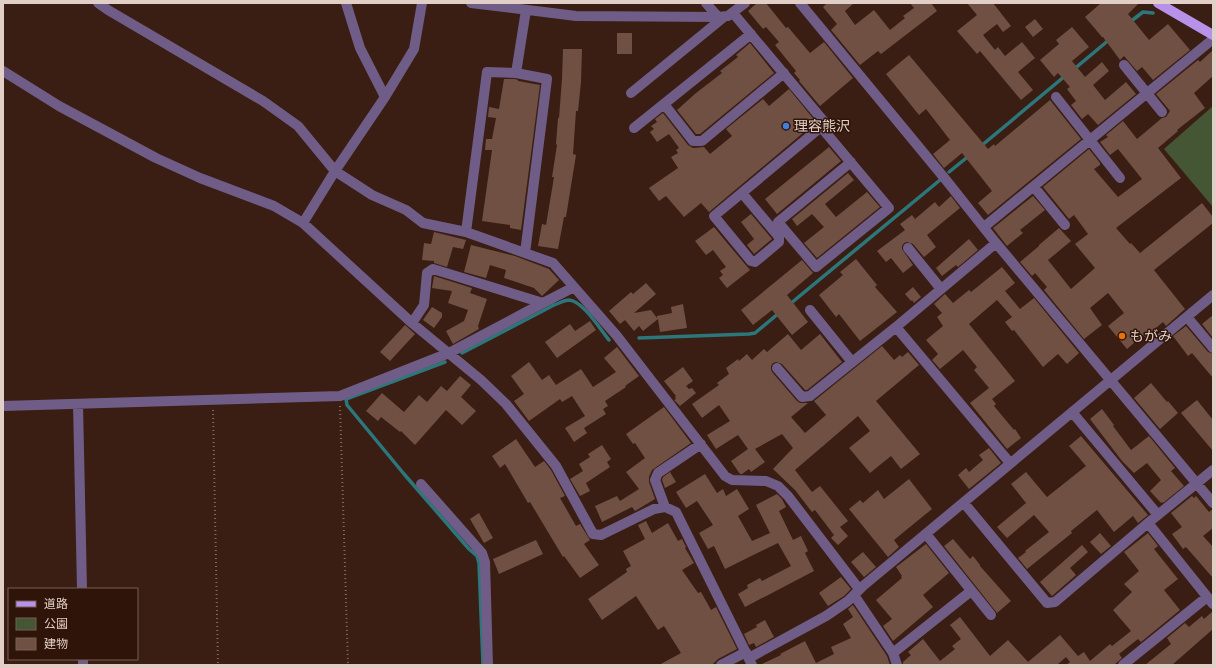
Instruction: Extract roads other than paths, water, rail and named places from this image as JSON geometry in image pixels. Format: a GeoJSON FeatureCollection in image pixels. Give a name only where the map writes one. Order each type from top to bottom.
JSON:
{"type":"FeatureCollection","features":[{"type":"Feature","properties":{"kind":"main road"},"geometry":{"type":"LineString","coordinates":[[1158,3],[1213,35]]}},
{"type":"Feature","properties":{"kind":"lane"},"geometry":{"type":"LineString","coordinates":[[98,3],[121,18],[263,100],[298,126],[335,171],[372,195],[406,210],[423,223],[466,232],[552,263],[618,336],[725,476],[732,480],[766,481],[778,486],[788,496],[857,592],[893,653],[897,665]]}},
{"type":"Feature","properties":{"kind":"lane"},"geometry":{"type":"LineString","coordinates":[[346,3],[360,48],[385,97]]}},
{"type":"Feature","properties":{"kind":"lane"},"geometry":{"type":"LineString","coordinates":[[303,223],[335,171],[385,97],[414,49],[422,3]]}},
{"type":"Feature","properties":{"kind":"lane"},"geometry":{"type":"LineString","coordinates":[[471,3],[576,16],[725,15]]}},
{"type":"Feature","properties":{"kind":"lane"},"geometry":{"type":"LineString","coordinates":[[706,3],[751,34],[826,124],[714,216],[751,261],[755,262],[779,242],[782,234],[778,222],[851,162]]}},
{"type":"Feature","properties":{"kind":"lane"},"geometry":{"type":"LineString","coordinates":[[631,93],[725,15],[745,3]]}},
{"type":"Feature","properties":{"kind":"lane"},"geometry":{"type":"LineString","coordinates":[[800,3],[996,243],[1213,504]]}},
{"type":"Feature","properties":{"kind":"lane"},"geometry":{"type":"LineString","coordinates":[[516,73],[526,10]]}},
{"type":"Feature","properties":{"kind":"lane"},"geometry":{"type":"LineString","coordinates":[[634,128],[751,34]]}},
{"type":"Feature","properties":{"kind":"lane"},"geometry":{"type":"LineString","coordinates":[[984,227],[1213,39]]}},
{"type":"Feature","properties":{"kind":"lane"},"geometry":{"type":"LineString","coordinates":[[1124,66],[1162,112]]}},
{"type":"Feature","properties":{"kind":"lane"},"geometry":{"type":"LineString","coordinates":[[3,71],[59,106],[156,158],[200,178],[274,206],[303,223],[412,323],[481,380],[506,404],[556,466],[593,534],[601,535],[654,509],[665,507],[676,512],[749,658]]}},
{"type":"Feature","properties":{"kind":"lane"},"geometry":{"type":"LineString","coordinates":[[466,232],[487,72],[516,73],[547,79],[525,253]]}},
{"type":"Feature","properties":{"kind":"lane"},"geometry":{"type":"LineString","coordinates":[[664,104],[693,141],[702,141],[784,73]]}},
{"type":"Feature","properties":{"kind":"lane"},"geometry":{"type":"LineString","coordinates":[[1056,97],[1120,178]]}},
{"type":"Feature","properties":{"kind":"lane"},"geometry":{"type":"LineString","coordinates":[[742,193],[816,267],[889,208],[821,127]]}},
{"type":"Feature","properties":{"kind":"lane"},"geometry":{"type":"LineString","coordinates":[[1034,187],[1064,226]]}},
{"type":"Feature","properties":{"kind":"lane"},"geometry":{"type":"LineString","coordinates":[[777,368],[802,397],[810,396],[896,327],[996,243]]}},
{"type":"Feature","properties":{"kind":"lane"},"geometry":{"type":"LineString","coordinates":[[908,248],[941,289]]}},
{"type":"Feature","properties":{"kind":"lane"},"geometry":{"type":"LineString","coordinates":[[412,323],[424,305],[427,273],[433,268],[543,303]]}},
{"type":"Feature","properties":{"kind":"lane"},"geometry":{"type":"LineString","coordinates":[[3,406],[340,396],[449,353],[574,287]]}},
{"type":"Feature","properties":{"kind":"lane"},"geometry":{"type":"LineString","coordinates":[[721,665],[749,658],[826,616],[848,601],[1010,463],[1213,295]]}},
{"type":"Feature","properties":{"kind":"lane"},"geometry":{"type":"LineString","coordinates":[[810,310],[852,362]]}},
{"type":"Feature","properties":{"kind":"lane"},"geometry":{"type":"LineString","coordinates":[[1187,317],[1213,348]]}},
{"type":"Feature","properties":{"kind":"lane"},"geometry":{"type":"LineString","coordinates":[[896,327],[1010,463]]}},
{"type":"Feature","properties":{"kind":"lane"},"geometry":{"type":"LineString","coordinates":[[78,404],[82,588]]}},
{"type":"Feature","properties":{"kind":"lane"},"geometry":{"type":"LineString","coordinates":[[1072,412],[1158,515]]}},
{"type":"Feature","properties":{"kind":"lane"},"geometry":{"type":"LineString","coordinates":[[665,507],[655,480],[658,473],[701,444]]}},
{"type":"Feature","properties":{"kind":"lane"},"geometry":{"type":"LineString","coordinates":[[964,503],[1047,603],[1055,602],[1213,470]]}},
{"type":"Feature","properties":{"kind":"lane"},"geometry":{"type":"LineString","coordinates":[[421,484],[482,553],[485,562],[488,665]]}},
{"type":"Feature","properties":{"kind":"lane"},"geometry":{"type":"LineString","coordinates":[[1122,665],[1210,600],[1148,523]]}},
{"type":"Feature","properties":{"kind":"lane"},"geometry":{"type":"LineString","coordinates":[[926,534],[991,615]]}},
{"type":"Feature","properties":{"kind":"lane"},"geometry":{"type":"LineString","coordinates":[[893,653],[971,591]]}},
{"type":"Feature","properties":{"kind":"waterway"},"geometry":{"type":"LineString","coordinates":[[1130,22],[1143,12],[1153,13]]}},
{"type":"Feature","properties":{"kind":"waterway"},"geometry":{"type":"LineString","coordinates":[[1073,70],[1110,39]]}},
{"type":"Feature","properties":{"kind":"waterway"},"geometry":{"type":"LineString","coordinates":[[981,146],[1065,76]]}},
{"type":"Feature","properties":{"kind":"waterway"},"geometry":{"type":"LineString","coordinates":[[949,172],[970,155]]}},
{"type":"Feature","properties":{"kind":"waterway"},"geometry":{"type":"LineString","coordinates":[[790,304],[940,180]]}},
{"type":"Feature","properties":{"kind":"waterway"},"geometry":{"type":"LineString","coordinates":[[462,353],[554,305],[569,300],[580,305],[609,340]]}},
{"type":"Feature","properties":{"kind":"waterway"},"geometry":{"type":"LineString","coordinates":[[639,338],[755,333],[779,313]]}},
{"type":"Feature","properties":{"kind":"waterway"},"geometry":{"type":"LineString","coordinates":[[445,362],[346,399],[347,405],[404,474],[469,549],[477,556],[479,563],[483,665]]}},
{"type":"Feature","properties":{"kind":"place","name":"理容熊沢"},"geometry":{"type":"Point","coordinates":[786,126]}},
{"type":"Feature","properties":{"kind":"place","name":"もがみ"},"geometry":{"type":"Point","coordinates":[1122,336]}}]}
